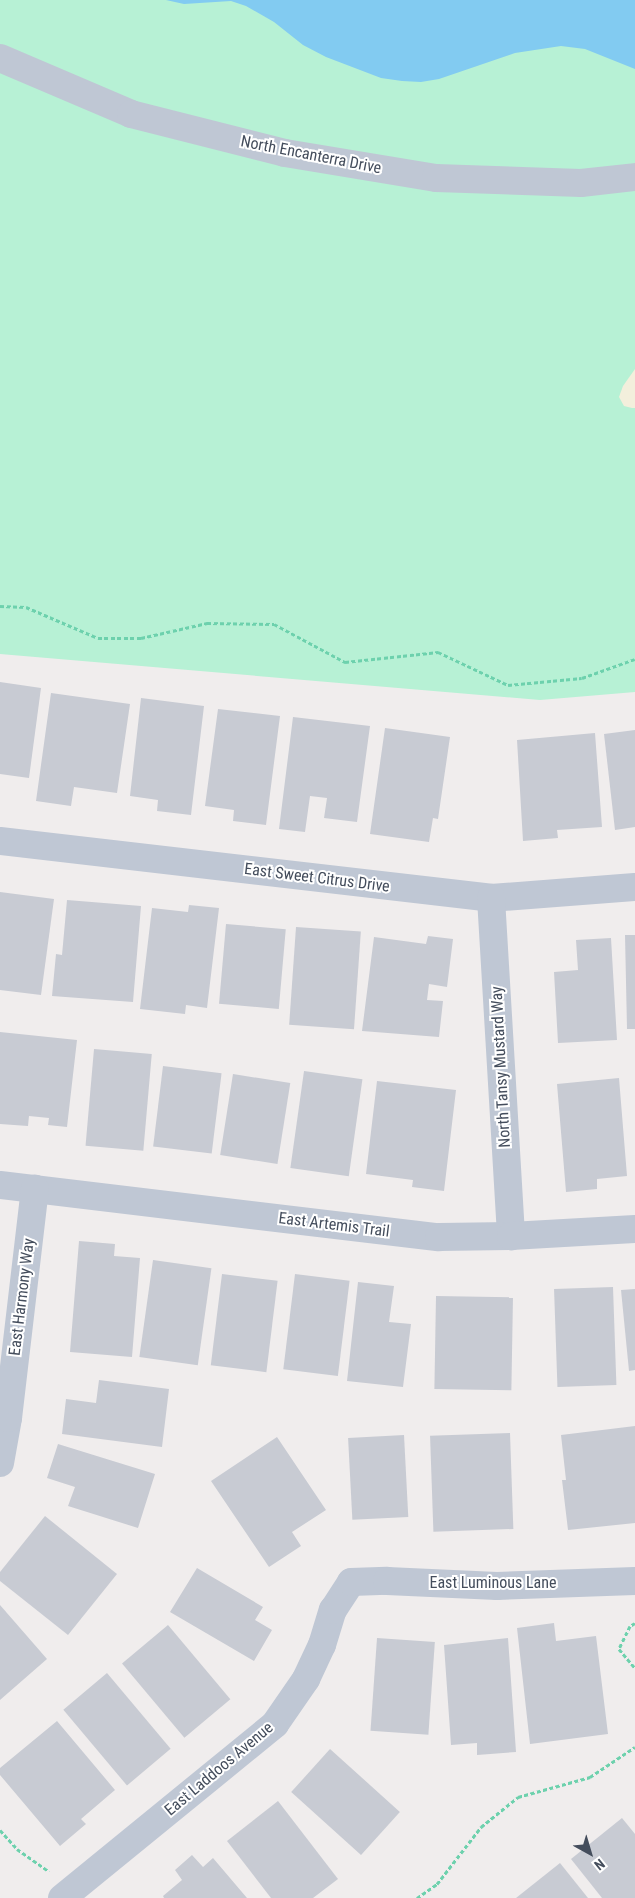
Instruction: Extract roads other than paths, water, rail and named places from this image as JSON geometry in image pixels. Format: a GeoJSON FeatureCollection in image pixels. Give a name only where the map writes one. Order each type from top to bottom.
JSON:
{"type":"FeatureCollection","features":[{"type":"Feature","properties":{"kind":"street","name":"North Encanterra Drive"},"geometry":{"type":"LineString","coordinates":[[0,59],[131,114],[285,153],[436,178],[581,183],[635,177]]}},
{"type":"Feature","properties":{"kind":"street","name":"East Sweet Citrus Drive"},"geometry":{"type":"LineString","coordinates":[[0,842],[491,898],[635,888]]}},
{"type":"Feature","properties":{"kind":"street","name":"North Tansy Mustard Way"},"geometry":{"type":"LineString","coordinates":[[491,898],[511,1236]]}},
{"type":"Feature","properties":{"kind":"street","name":"East Artemis Trail"},"geometry":{"type":"LineString","coordinates":[[0,1185],[439,1237],[511,1236],[635,1229]]}},
{"type":"Feature","properties":{"kind":"street","name":"East Harmony Way"},"geometry":{"type":"LineString","coordinates":[[0,1463],[8,1418],[35,1189]]}},
{"type":"Feature","properties":{"kind":"street","name":"East Luminous Lane"},"geometry":{"type":"LineString","coordinates":[[351,1582],[387,1581],[497,1586],[635,1581]]}},
{"type":"Feature","properties":{"kind":"street","name":"East Laddoos Avenue"},"geometry":{"type":"LineString","coordinates":[[65,1896],[275,1724],[306,1679],[322,1645],[333,1610],[351,1582]]}},
{"type":"Feature","properties":{"kind":"water"},"geometry":{"type":"Polygon","coordinates":[[[166,0],[635,0],[635,69],[585,49],[561,46],[515,53],[439,79],[421,82],[381,78],[326,57],[303,45],[274,22],[246,6],[231,1],[184,4],[166,0]]]}}]}
